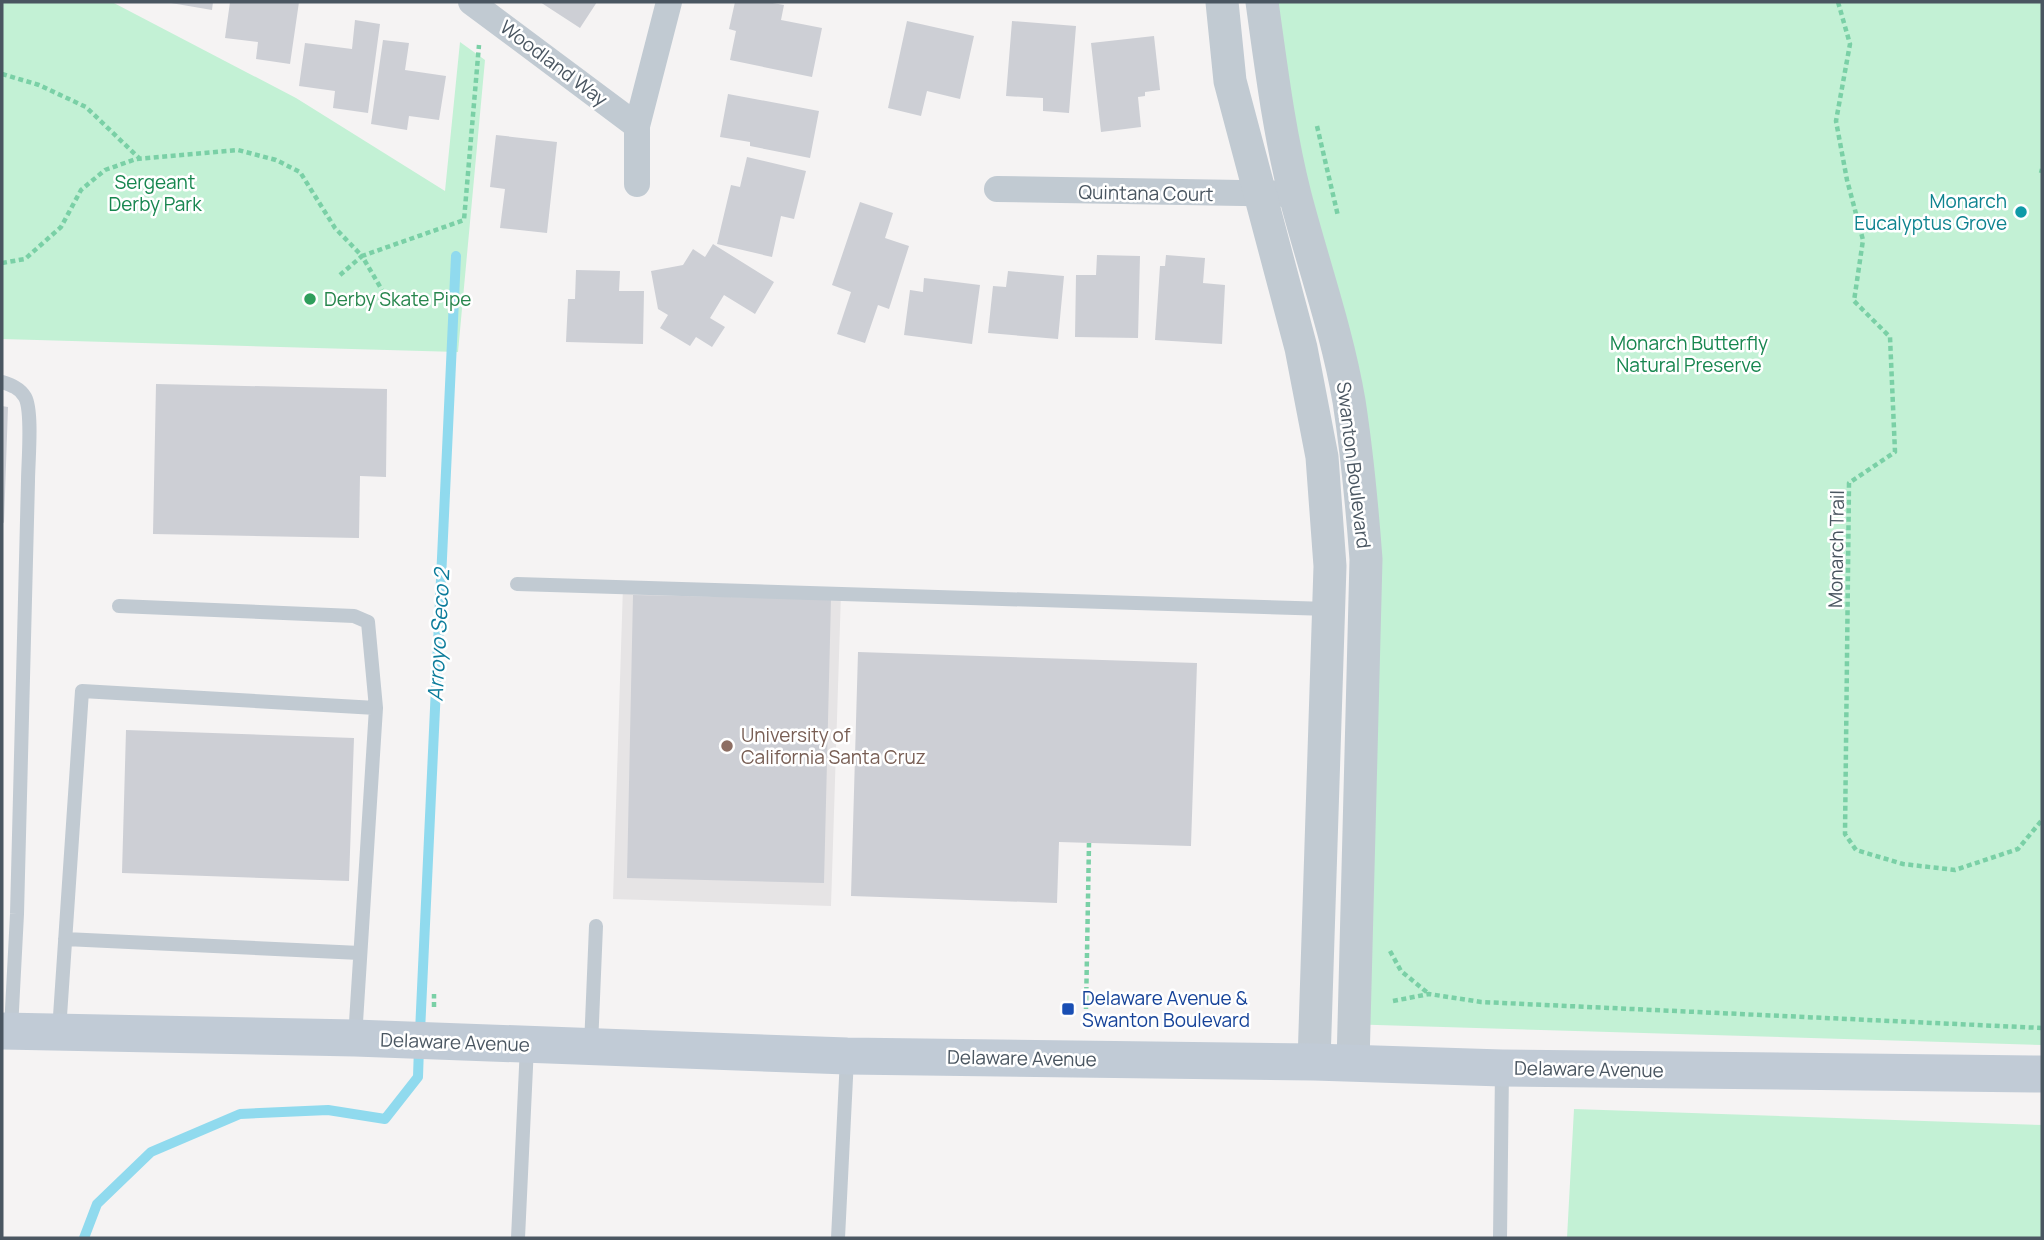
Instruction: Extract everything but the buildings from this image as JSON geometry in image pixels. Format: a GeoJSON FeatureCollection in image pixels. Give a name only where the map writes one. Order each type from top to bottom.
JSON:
{"type":"FeatureCollection","features":[{"type":"Feature","properties":{"kind":"main road","name":"Delaware Avenue"},"geometry":{"type":"LineString","coordinates":[[6,1031],[355,1038],[847,1056],[1314,1062],[1503,1068],[2042,1074]]}},
{"type":"Feature","properties":{"kind":"street"},"geometry":{"type":"LineString","coordinates":[[637,184],[637,126],[669,2]]}},
{"type":"Feature","properties":{"kind":"street","name":"Swanton Boulevard"},"geometry":{"type":"LineString","coordinates":[[1222,2],[1230,81],[1301,348],[1322,457],[1330,566],[1314,1062]]}},
{"type":"Feature","properties":{"kind":"street","name":"Swanton Boulevard"},"geometry":{"type":"LineString","coordinates":[[1262,2],[1278,115],[1295,194],[1328,311],[1348,398],[1360,481],[1366,559],[1353,1064]]}},
{"type":"Feature","properties":{"kind":"street","name":"Woodland Way"},"geometry":{"type":"LineString","coordinates":[[478,4],[637,126]]}},
{"type":"Feature","properties":{"kind":"street","name":"Quintana Court"},"geometry":{"type":"LineString","coordinates":[[996,189],[1295,194]]}},
{"type":"Feature","properties":{"kind":"lane"},"geometry":{"type":"LineString","coordinates":[[2,382],[17,388],[25,397],[28,410],[18,859],[8,946],[6,1031]]}},
{"type":"Feature","properties":{"kind":"lane"},"geometry":{"type":"LineString","coordinates":[[517,584],[1329,609]]}},
{"type":"Feature","properties":{"kind":"lane"},"geometry":{"type":"LineString","coordinates":[[119,606],[354,616],[368,622],[376,708],[355,1038]]}},
{"type":"Feature","properties":{"kind":"lane"},"geometry":{"type":"LineString","coordinates":[[59,1032],[82,691],[376,708]]}},
{"type":"Feature","properties":{"kind":"lane"},"geometry":{"type":"LineString","coordinates":[[591,1047],[596,926]]}},
{"type":"Feature","properties":{"kind":"lane"},"geometry":{"type":"LineString","coordinates":[[65,939],[360,953]]}},
{"type":"Feature","properties":{"kind":"lane"},"geometry":{"type":"LineString","coordinates":[[518,1238],[527,1044]]}},
{"type":"Feature","properties":{"kind":"lane"},"geometry":{"type":"LineString","coordinates":[[838,1238],[847,1056]]}},
{"type":"Feature","properties":{"kind":"lane"},"geometry":{"type":"LineString","coordinates":[[1500,1238],[1503,1068]]}},
{"type":"Feature","properties":{"kind":"path","name":"Monarch Trail"},"geometry":{"type":"LineString","coordinates":[[1838,2],[1850,44],[1836,121],[1847,180],[1863,240],[1854,301],[1890,337],[1895,452],[1849,483],[1845,834],[1856,850],[1903,864],[1955,870],[2018,849],[2042,820]]}},
{"type":"Feature","properties":{"kind":"path"},"geometry":{"type":"LineString","coordinates":[[340,275],[362,256],[464,220],[478,4]]}},
{"type":"Feature","properties":{"kind":"path"},"geometry":{"type":"LineString","coordinates":[[2,74],[39,85],[86,107],[139,158]]}},
{"type":"Feature","properties":{"kind":"path"},"geometry":{"type":"LineString","coordinates":[[2,263],[25,258],[61,227],[81,190],[105,170],[139,158],[238,150],[276,160],[300,172],[335,228],[362,256],[382,290]]}},
{"type":"Feature","properties":{"kind":"path"},"geometry":{"type":"LineString","coordinates":[[1086,1009],[1088,843]]}},
{"type":"Feature","properties":{"kind":"path"},"geometry":{"type":"LineString","coordinates":[[1394,1001],[1429,994],[1481,1002],[2042,1028]]}},
{"type":"Feature","properties":{"kind":"shaded area","name":"University of California Santa Cruz"},"geometry":{"type":"Polygon","coordinates":[[[623,586],[841,593],[831,906],[613,899],[623,586]]]}},
{"type":"Feature","properties":{"kind":"green space","name":"Sergeant Derby Park"},"geometry":{"type":"Polygon","coordinates":[[[2,2],[112,2],[296,98],[445,191],[460,42],[485,60],[458,352],[2,339],[2,2]]]}},
{"type":"Feature","properties":{"kind":"green space","name":"Monarch Butterfly Natural Preserve"},"geometry":{"type":"Polygon","coordinates":[[[1250,2],[2042,2],[2042,1045],[1344,1024],[1356,548],[1337,387],[1250,2]]]}},
{"type":"Feature","properties":{"kind":"green space"},"geometry":{"type":"Polygon","coordinates":[[[1574,1109],[2042,1125],[2042,1238],[1567,1238],[1574,1109]]]}},
{"type":"Feature","properties":{"kind":"waterway","name":"Arroyo Seco 2"},"geometry":{"type":"LineString","coordinates":[[420,1032],[456,256]]}},
{"type":"Feature","properties":{"kind":"waterway"},"geometry":{"type":"LineString","coordinates":[[84,1238],[97,1204],[151,1152],[240,1114],[328,1110],[385,1119],[418,1077],[419,1047]]}},
{"type":"Feature","properties":{"kind":"place","name":"Monarch Eucalyptus Grove"},"geometry":{"type":"Point","coordinates":[2021,212]}},
{"type":"Feature","properties":{"kind":"place","name":"Derby Skate Pipe"},"geometry":{"type":"Point","coordinates":[310,299]}},
{"type":"Feature","properties":{"kind":"place","name":"University of California Santa Cruz"},"geometry":{"type":"Point","coordinates":[727,746]}},
{"type":"Feature","properties":{"kind":"place","name":"Delaware Avenue & Swanton Boulevard"},"geometry":{"type":"Point","coordinates":[1068,1009]}}]}
